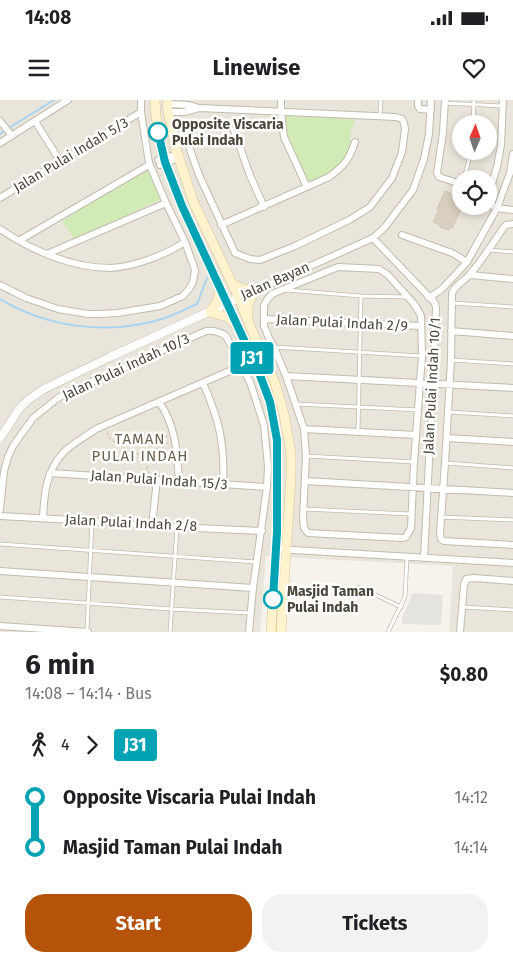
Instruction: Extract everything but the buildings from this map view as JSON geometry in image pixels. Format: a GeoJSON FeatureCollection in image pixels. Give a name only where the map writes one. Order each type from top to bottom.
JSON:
{"type":"FeatureCollection","features":[{"type":"Feature","properties":{"kind":"main road"},"geometry":{"type":"LineString","coordinates":[[154,100],[157,163],[182,206],[258,370],[270,402],[277,440],[281,549],[281,632]]}},
{"type":"Feature","properties":{"kind":"main road"},"geometry":{"type":"LineString","coordinates":[[168,105],[178,156],[193,202],[239,298],[275,383],[284,414],[291,454],[291,476],[271,632]]}},
{"type":"Feature","properties":{"kind":"main road"},"geometry":{"type":"LineString","coordinates":[[232,283],[243,290],[255,290],[248,305],[250,326]]}},
{"type":"Feature","properties":{"kind":"main road"},"geometry":{"type":"LineString","coordinates":[[220,288],[218,301],[210,312],[227,317],[240,332]]}},
{"type":"Feature","properties":{"kind":"street"},"geometry":{"type":"LineString","coordinates":[[0,143],[68,100]]}},
{"type":"Feature","properties":{"kind":"street"},"geometry":{"type":"LineString","coordinates":[[0,285],[26,298],[58,309],[100,314],[150,309],[183,296],[193,282],[195,270],[185,242],[166,203],[157,163],[141,112],[141,100]]}},
{"type":"Feature","properties":{"kind":"street"},"geometry":{"type":"LineString","coordinates":[[281,100],[284,137],[307,187]]}},
{"type":"Feature","properties":{"kind":"street"},"geometry":{"type":"LineString","coordinates":[[418,100],[420,109],[431,110]]}},
{"type":"Feature","properties":{"kind":"street","name":"Jalan Bayan"},"geometry":{"type":"LineString","coordinates":[[0,438],[19,409],[44,389],[255,290],[373,238],[386,226],[413,190],[424,159],[429,134],[431,100]]}},
{"type":"Feature","properties":{"kind":"street"},"geometry":{"type":"LineString","coordinates":[[445,102],[437,174],[439,177],[452,181]]}},
{"type":"Feature","properties":{"kind":"street"},"geometry":{"type":"LineString","coordinates":[[496,170],[501,145],[503,103]]}},
{"type":"Feature","properties":{"kind":"street"},"geometry":{"type":"LineString","coordinates":[[168,105],[281,112],[380,115],[402,119],[405,129],[402,152],[392,178],[370,207],[349,220],[295,246],[260,260],[250,259],[235,253],[198,175],[186,138]]}},
{"type":"Feature","properties":{"kind":"street","name":"Jalan Pulai Indah 5/3"},"geometry":{"type":"LineString","coordinates":[[0,198],[141,112]]}},
{"type":"Feature","properties":{"kind":"street"},"geometry":{"type":"LineString","coordinates":[[0,121],[12,135]]}},
{"type":"Feature","properties":{"kind":"street"},"geometry":{"type":"LineString","coordinates":[[35,121],[60,161]]}},
{"type":"Feature","properties":{"kind":"street"},"geometry":{"type":"LineString","coordinates":[[234,130],[249,173],[264,207]]}},
{"type":"Feature","properties":{"kind":"street"},"geometry":{"type":"LineString","coordinates":[[221,225],[329,177],[342,168],[350,156],[355,142]]}},
{"type":"Feature","properties":{"kind":"street"},"geometry":{"type":"LineString","coordinates":[[513,154],[509,187],[497,208],[513,210]]}},
{"type":"Feature","properties":{"kind":"street"},"geometry":{"type":"LineString","coordinates":[[20,240],[157,163],[178,156]]}},
{"type":"Feature","properties":{"kind":"street"},"geometry":{"type":"LineString","coordinates":[[47,254],[166,203]]}},
{"type":"Feature","properties":{"kind":"street"},"geometry":{"type":"LineString","coordinates":[[429,298],[442,289],[468,262],[493,215]]}},
{"type":"Feature","properties":{"kind":"street"},"geometry":{"type":"LineString","coordinates":[[513,224],[504,227],[470,275],[460,282],[452,293],[451,360],[440,537],[444,541],[513,545]]}},
{"type":"Feature","properties":{"kind":"street"},"geometry":{"type":"LineString","coordinates":[[0,229],[60,260],[111,268],[132,265],[176,248],[185,242]]}},
{"type":"Feature","properties":{"kind":"street"},"geometry":{"type":"LineString","coordinates":[[402,235],[452,253],[468,262]]}},
{"type":"Feature","properties":{"kind":"street","name":"Jalan Pulai Indah 10/1"},"geometry":{"type":"LineString","coordinates":[[373,238],[435,303],[436,308],[424,558]]}},
{"type":"Feature","properties":{"kind":"street"},"geometry":{"type":"LineString","coordinates":[[283,290],[338,267],[378,269],[388,275],[409,298]]}},
{"type":"Feature","properties":{"kind":"street"},"geometry":{"type":"LineString","coordinates":[[470,275],[513,279]]}},
{"type":"Feature","properties":{"kind":"street","name":"Jalan Pulai Indah 10/1"},"geometry":{"type":"LineString","coordinates":[[283,290],[272,294],[264,304],[264,326],[286,376],[304,429],[306,456],[304,528],[308,533],[402,538],[411,530],[422,356],[421,316],[416,305],[409,298]]}},
{"type":"Feature","properties":{"kind":"street","name":"Jalan Pulai Indah 2/9"},"geometry":{"type":"LineString","coordinates":[[264,319],[421,326]]}},
{"type":"Feature","properties":{"kind":"street","name":"Jalan Pulai Indah 10/3"},"geometry":{"type":"LineString","coordinates":[[0,510],[4,471],[13,446],[33,418],[58,398],[206,331],[216,331],[226,336],[241,366]]}},
{"type":"Feature","properties":{"kind":"street"},"geometry":{"type":"LineString","coordinates":[[451,331],[513,336]]}},
{"type":"Feature","properties":{"kind":"street"},"geometry":{"type":"LineString","coordinates":[[43,518],[46,487],[50,473],[64,452],[82,438],[96,429],[241,366],[250,382],[264,425],[268,466],[249,632]]}},
{"type":"Feature","properties":{"kind":"street"},"geometry":{"type":"LineString","coordinates":[[286,376],[513,388]]}},
{"type":"Feature","properties":{"kind":"street"},"geometry":{"type":"LineString","coordinates":[[203,383],[212,404],[221,436],[224,462],[223,484]]}},
{"type":"Feature","properties":{"kind":"street"},"geometry":{"type":"LineString","coordinates":[[159,402],[165,410],[177,448],[179,480]]}},
{"type":"Feature","properties":{"kind":"street","name":"Jalan Pulai Indah 10/1"},"geometry":{"type":"LineString","coordinates":[[304,429],[416,435]]}},
{"type":"Feature","properties":{"kind":"street","name":"Jalan Pulai Indah 10/1"},"geometry":{"type":"LineString","coordinates":[[447,438],[513,442]]}},
{"type":"Feature","properties":{"kind":"street","name":"Jalan Pulai Indah 15/3"},"geometry":{"type":"LineString","coordinates":[[50,473],[267,487]]}},
{"type":"Feature","properties":{"kind":"street"},"geometry":{"type":"LineString","coordinates":[[152,526],[157,479]]}},
{"type":"Feature","properties":{"kind":"street"},"geometry":{"type":"LineString","coordinates":[[305,481],[513,493]]}},
{"type":"Feature","properties":{"kind":"street","name":"Jalan Pulai Indah 2/8"},"geometry":{"type":"LineString","coordinates":[[0,516],[262,531]]}},
{"type":"Feature","properties":{"kind":"street"},"geometry":{"type":"LineString","coordinates":[[281,549],[513,563]]}},
{"type":"Feature","properties":{"kind":"street"},"geometry":{"type":"LineString","coordinates":[[0,571],[253,588]]}},
{"type":"Feature","properties":{"kind":"street"},"geometry":{"type":"LineString","coordinates":[[460,632],[466,579],[513,581]]}},
{"type":"Feature","properties":{"kind":"street"},"geometry":{"type":"LineString","coordinates":[[0,626],[87,632]]}},
{"type":"Feature","properties":{"kind":"lane"},"geometry":{"type":"LineString","coordinates":[[380,115],[381,100]]}},
{"type":"Feature","properties":{"kind":"lane"},"geometry":{"type":"LineString","coordinates":[[445,102],[503,103]]}},
{"type":"Feature","properties":{"kind":"lane"},"geometry":{"type":"LineString","coordinates":[[473,115],[474,102]]}},
{"type":"Feature","properties":{"kind":"lane"},"geometry":{"type":"LineString","coordinates":[[488,250],[513,252]]}},
{"type":"Feature","properties":{"kind":"lane"},"geometry":{"type":"LineString","coordinates":[[283,290],[409,298]]}},
{"type":"Feature","properties":{"kind":"lane"},"geometry":{"type":"LineString","coordinates":[[358,432],[361,296]]}},
{"type":"Feature","properties":{"kind":"lane"},"geometry":{"type":"LineString","coordinates":[[452,303],[513,307]]}},
{"type":"Feature","properties":{"kind":"lane"},"geometry":{"type":"LineString","coordinates":[[274,347],[422,356]]}},
{"type":"Feature","properties":{"kind":"lane"},"geometry":{"type":"LineString","coordinates":[[451,360],[513,364]]}},
{"type":"Feature","properties":{"kind":"lane"},"geometry":{"type":"LineString","coordinates":[[296,404],[418,410]]}},
{"type":"Feature","properties":{"kind":"lane"},"geometry":{"type":"LineString","coordinates":[[448,412],[513,416]]}},
{"type":"Feature","properties":{"kind":"lane"},"geometry":{"type":"LineString","coordinates":[[306,456],[414,462]]}},
{"type":"Feature","properties":{"kind":"lane"},"geometry":{"type":"LineString","coordinates":[[445,463],[513,468]]}},
{"type":"Feature","properties":{"kind":"lane"},"geometry":{"type":"LineString","coordinates":[[304,509],[412,514]]}},
{"type":"Feature","properties":{"kind":"lane"},"geometry":{"type":"LineString","coordinates":[[441,517],[513,520]]}},
{"type":"Feature","properties":{"kind":"lane"},"geometry":{"type":"LineString","coordinates":[[87,632],[92,521]]}},
{"type":"Feature","properties":{"kind":"lane"},"geometry":{"type":"LineString","coordinates":[[170,632],[177,526]]}},
{"type":"Feature","properties":{"kind":"lane"},"geometry":{"type":"LineString","coordinates":[[0,544],[257,562]]}},
{"type":"Feature","properties":{"kind":"lane"},"geometry":{"type":"LineString","coordinates":[[388,632],[405,597],[407,558]]}},
{"type":"Feature","properties":{"kind":"lane"},"geometry":{"type":"LineString","coordinates":[[359,587],[401,607]]}},
{"type":"Feature","properties":{"kind":"lane"},"geometry":{"type":"LineString","coordinates":[[0,597],[250,613]]}},
{"type":"Feature","properties":{"kind":"lane"},"geometry":{"type":"LineString","coordinates":[[462,606],[513,610]]}},
{"type":"Feature","properties":{"kind":"path"},"geometry":{"type":"LineString","coordinates":[[107,433],[109,438],[116,443],[128,438],[135,438],[139,432],[142,432],[148,438],[150,445],[157,450],[160,451],[170,439],[165,437],[157,450],[158,453],[155,457],[149,459],[146,466],[149,471],[149,477]]}},
{"type":"Feature","properties":{"kind":"path"},"geometry":{"type":"LineString","coordinates":[[122,442],[128,456],[141,453],[149,459]]}},
{"type":"Feature","properties":{"kind":"shaded area","name":"TAMAN PULAI INDAH"},"geometry":{"type":"Polygon","coordinates":[[[0,100],[513,100],[513,632],[449,632],[453,566],[266,556],[260,632],[0,632],[0,100]]]}},
{"type":"Feature","properties":{"kind":"shaded area"},"geometry":{"type":"Polygon","coordinates":[[[412,593],[443,595],[441,625],[402,624],[402,618],[412,593]]]}},
{"type":"Feature","properties":{"kind":"green space"},"geometry":{"type":"Polygon","coordinates":[[[288,116],[354,119],[355,126],[351,126],[350,139],[352,142],[349,148],[339,165],[324,178],[307,180],[286,134],[284,118],[288,116]]]}},
{"type":"Feature","properties":{"kind":"green space"},"geometry":{"type":"Polygon","coordinates":[[[146,169],[148,173],[151,172],[161,198],[160,200],[74,239],[62,221],[146,169]]]}},
{"type":"Feature","properties":{"kind":"waterway"},"geometry":{"type":"LineString","coordinates":[[9,128],[54,100]]}},
{"type":"Feature","properties":{"kind":"waterway"},"geometry":{"type":"LineString","coordinates":[[0,134],[5,131]]}},
{"type":"Feature","properties":{"kind":"waterway"},"geometry":{"type":"LineString","coordinates":[[0,299],[19,309],[59,323],[102,328],[123,327],[165,318],[197,304],[207,278]]}},
{"type":"Feature","properties":{"kind":"bus line","name":"J31"},"geometry":{"type":"LineString","coordinates":[[158,132],[165,162],[182,206],[258,370],[270,402],[277,440],[277,532],[273,599]]}},
{"type":"Feature","properties":{"kind":"place","name":"Opposite Viscaria Pulai Indah"},"geometry":{"type":"Point","coordinates":[158,132]}},
{"type":"Feature","properties":{"kind":"place","name":"Masjid Taman Pulai Indah"},"geometry":{"type":"Point","coordinates":[273,599]}},
{"type":"Feature","properties":{"kind":"district","name":"TAMAN PULAI INDAH"},"geometry":{"type":"Point","coordinates":[140,448]}}]}
